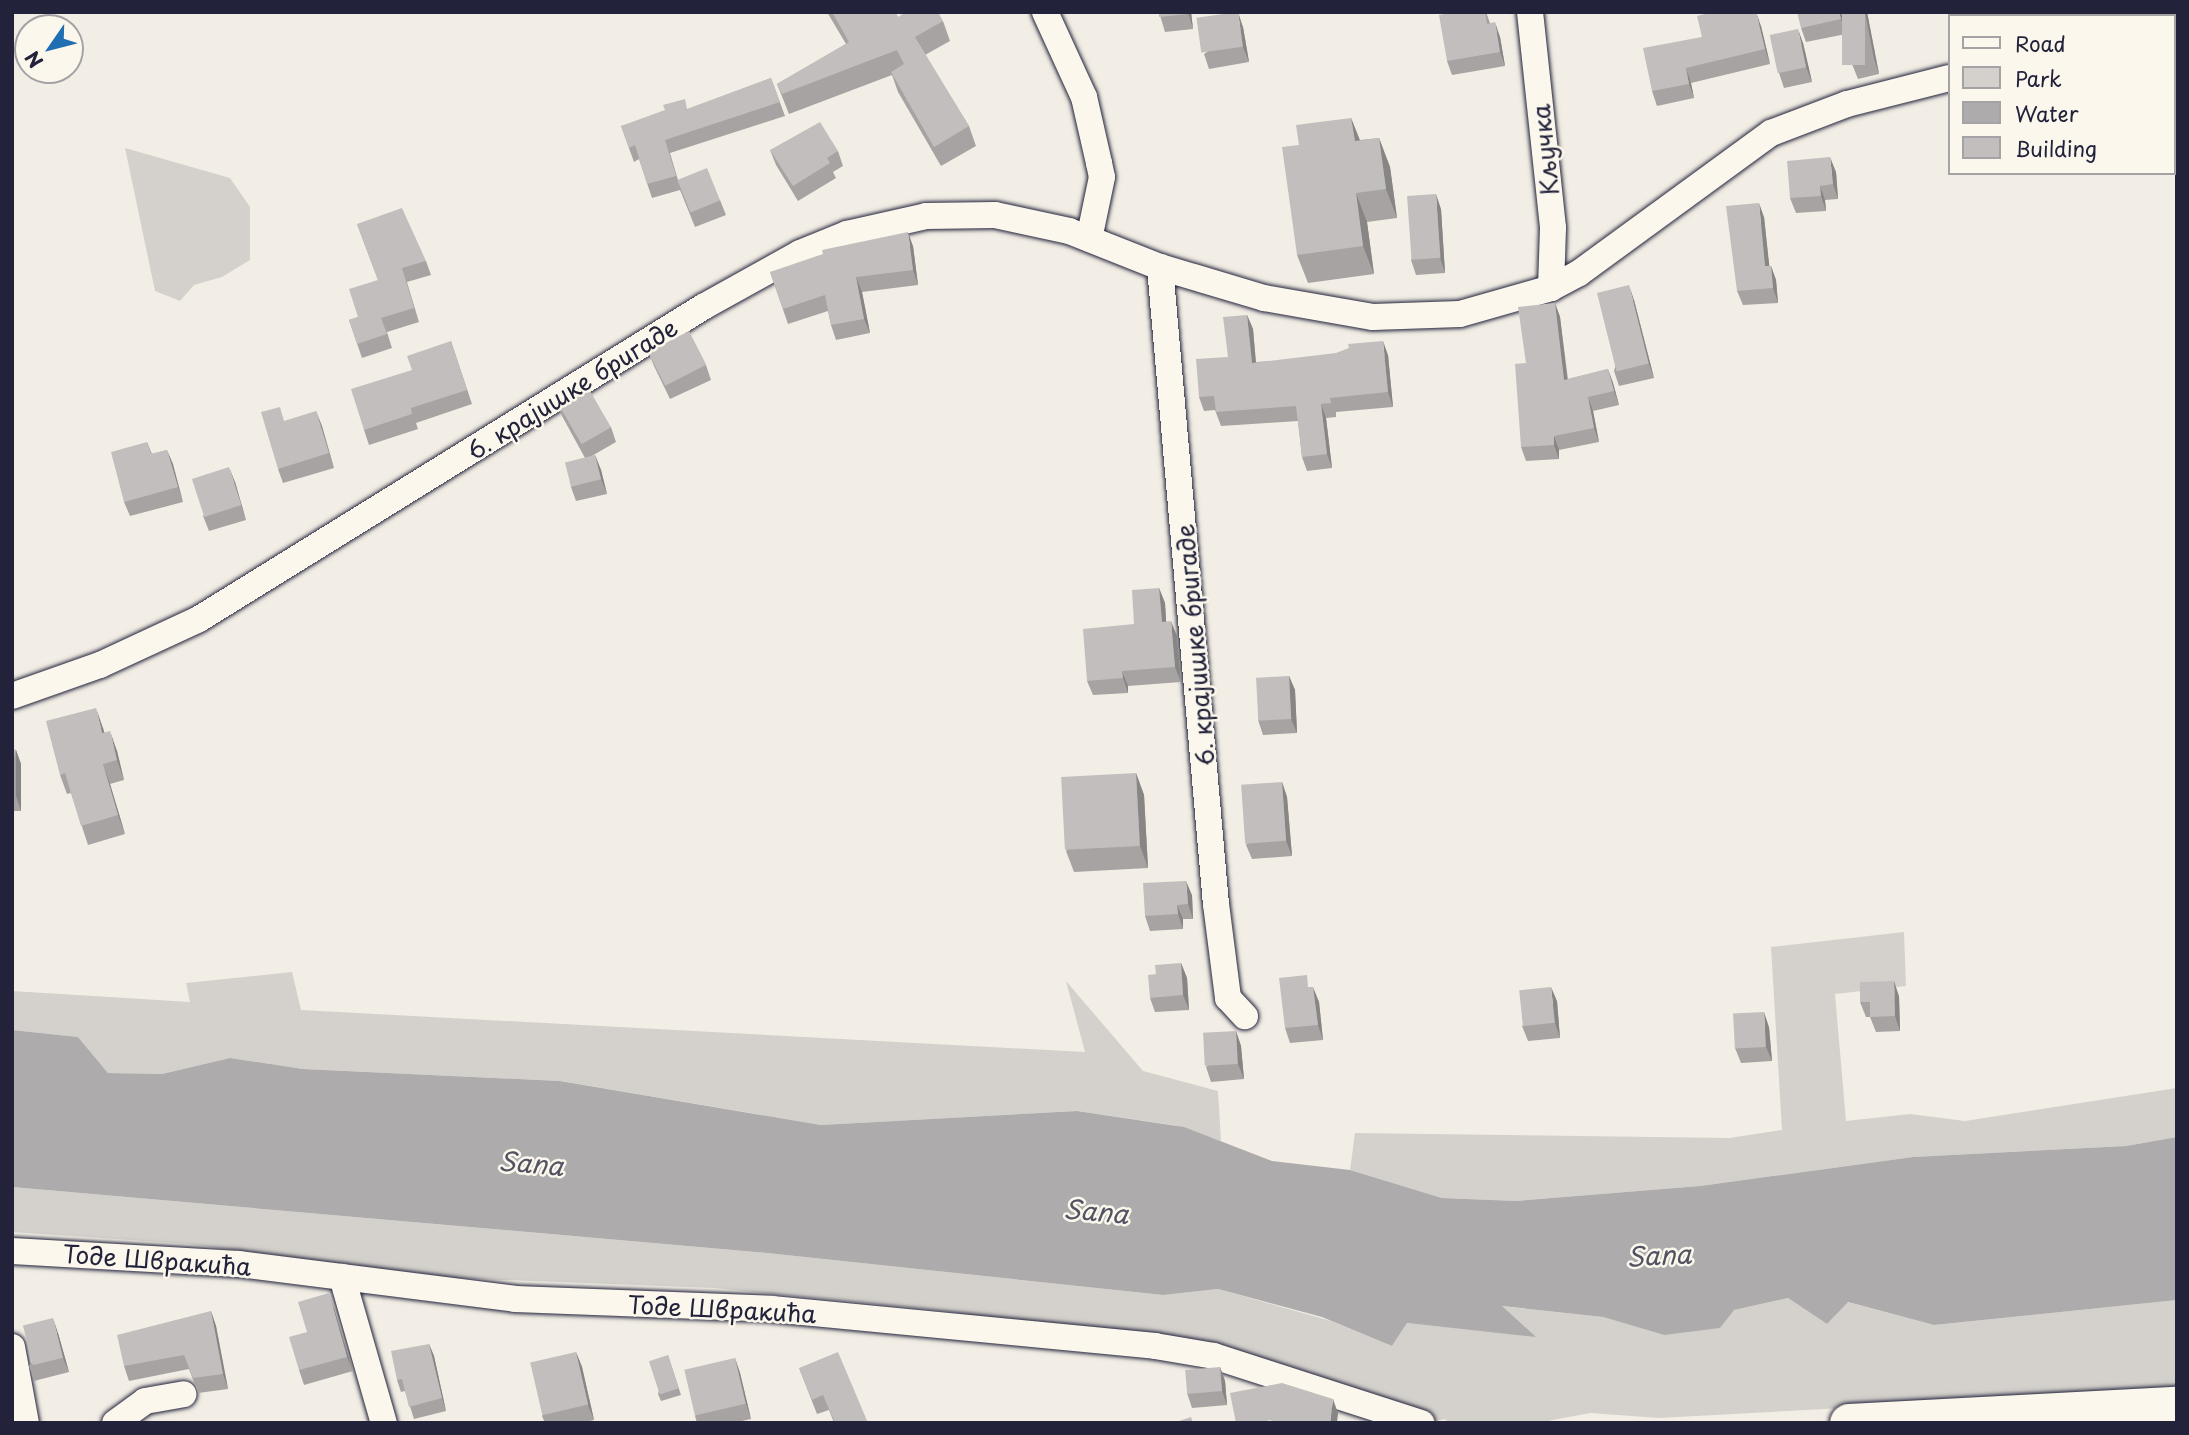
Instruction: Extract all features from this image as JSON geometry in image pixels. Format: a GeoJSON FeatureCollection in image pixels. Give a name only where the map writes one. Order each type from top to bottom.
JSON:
{"type":"FeatureCollection","features":[{"type":"Feature","properties":{"kind":"main road"},"geometry":{"type":"LineString","coordinates":[[1849,1423],[2177,1406]]}},
{"type":"Feature","properties":{"kind":"street"},"geometry":{"type":"LineString","coordinates":[[1045,12],[1084,97],[1102,177],[1089,239]]}},
{"type":"Feature","properties":{"kind":"street","name":"Кључка"},"geometry":{"type":"LineString","coordinates":[[1530,12],[1553,228],[1551,288]]}},
{"type":"Feature","properties":{"kind":"street","name":"6. крајишке бригаде"},"geometry":{"type":"LineString","coordinates":[[12,696],[100,665],[199,619],[703,307],[800,253],[893,221],[960,213],[1027,219],[1089,239],[1160,267],[1264,298],[1373,317],[1460,314],[1551,288],[1635,236],[1742,150],[1771,133],[1847,104],[1948,78]]}},
{"type":"Feature","properties":{"kind":"street","name":"6. крајишке бригаде"},"geometry":{"type":"LineString","coordinates":[[1160,267],[1216,904],[1228,998],[1245,1016]]}},
{"type":"Feature","properties":{"kind":"street","name":"Тоде Швракића"},"geometry":{"type":"LineString","coordinates":[[12,1251],[239,1264],[515,1299],[772,1309],[1155,1346],[1214,1356],[1421,1423]]}},
{"type":"Feature","properties":{"kind":"street"},"geometry":{"type":"LineString","coordinates":[[342,1277],[384,1423]]}},
{"type":"Feature","properties":{"kind":"street"},"geometry":{"type":"LineString","coordinates":[[12,1347],[26,1423]]}},
{"type":"Feature","properties":{"kind":"street"},"geometry":{"type":"LineString","coordinates":[[115,1423],[145,1401],[183,1394]]}},
{"type":"Feature","properties":{"kind":"green space"},"geometry":{"type":"Polygon","coordinates":[[[125,148],[230,178],[250,207],[250,260],[222,277],[194,285],[180,301],[155,291],[125,148]]]}},
{"type":"Feature","properties":{"kind":"green space"},"geometry":{"type":"Polygon","coordinates":[[[1904,932],[1906,986],[1835,994],[1846,1121],[1910,1114],[1965,1121],[2177,1088],[2177,1137],[2126,1146],[1913,1157],[1700,1186],[1516,1201],[1442,1198],[1350,1170],[1355,1133],[1729,1138],[1782,1130],[1771,947],[1904,932]]]}},
{"type":"Feature","properties":{"kind":"green space"},"geometry":{"type":"Polygon","coordinates":[[[292,972],[301,1010],[1085,1052],[1066,981],[1143,1071],[1218,1091],[1221,1141],[1173,1125],[1077,1111],[821,1125],[561,1081],[303,1069],[230,1058],[162,1074],[108,1073],[78,1037],[12,1030],[12,991],[190,1002],[186,983],[292,972]]]}},
{"type":"Feature","properties":{"kind":"green space"},"geometry":{"type":"Polygon","coordinates":[[[12,1187],[767,1253],[1163,1295],[1218,1289],[1331,1321],[1392,1346],[1407,1323],[1534,1336],[1500,1306],[1603,1317],[1664,1335],[1734,1310],[1788,1298],[1827,1324],[1847,1302],[1934,1325],[2177,1300],[2177,1390],[1659,1418],[1590,1413],[1537,1423],[1449,1423],[1445,1419],[1426,1423],[1142,1342],[945,1311],[714,1288],[454,1278],[189,1244],[12,1232],[12,1187]]]}},
{"type":"Feature","properties":{"kind":"water","name":"Sana"},"geometry":{"type":"Polygon","coordinates":[[[12,1030],[78,1037],[108,1073],[162,1074],[230,1058],[303,1069],[560,1081],[821,1125],[1077,1111],[1184,1127],[1272,1161],[1350,1170],[1442,1198],[1516,1201],[1700,1186],[1913,1157],[2126,1146],[2177,1137],[2177,1300],[1934,1325],[1848,1302],[1827,1324],[1788,1298],[1734,1310],[1720,1328],[1664,1335],[1603,1317],[1502,1306],[1536,1337],[1407,1323],[1392,1346],[1322,1317],[1218,1289],[1163,1295],[767,1253],[12,1187],[12,1030]]]}},
{"type":"Feature","properties":{"kind":"building"},"geometry":{"type":"Polygon","coordinates":[[[832,12],[895,12],[898,17],[906,12],[938,12],[943,21],[915,37],[969,126],[934,147],[891,72],[904,64],[897,50],[782,94],[777,84],[849,42],[832,12]]]}},
{"type":"Feature","properties":{"kind":"building"},"geometry":{"type":"Polygon","coordinates":[[[1159,12],[1188,12],[1188,14],[1159,17],[1159,12]]]}},
{"type":"Feature","properties":{"kind":"building"},"geometry":{"type":"Polygon","coordinates":[[[1238,12],[1243,47],[1201,53],[1196,18],[1238,12]]]}},
{"type":"Feature","properties":{"kind":"building"},"geometry":{"type":"Polygon","coordinates":[[[1485,12],[1487,24],[1495,22],[1500,52],[1447,61],[1439,15],[1485,12]]]}},
{"type":"Feature","properties":{"kind":"building"},"geometry":{"type":"Polygon","coordinates":[[[1713,12],[1756,12],[1765,49],[1686,68],[1689,84],[1652,91],[1643,48],[1702,37],[1697,16],[1713,12]]]}},
{"type":"Feature","properties":{"kind":"building"},"geometry":{"type":"Polygon","coordinates":[[[1797,12],[1839,12],[1841,19],[1801,28],[1797,12]]]}},
{"type":"Feature","properties":{"kind":"building"},"geometry":{"type":"Polygon","coordinates":[[[1842,12],[1865,12],[1865,65],[1842,65],[1842,12]]]}},
{"type":"Feature","properties":{"kind":"building"},"geometry":{"type":"Polygon","coordinates":[[[1798,29],[1806,67],[1778,73],[1770,35],[1798,29]]]}},
{"type":"Feature","properties":{"kind":"building"},"geometry":{"type":"Polygon","coordinates":[[[771,78],[780,102],[665,140],[676,176],[647,184],[635,145],[629,148],[621,126],[665,110],[663,105],[685,99],[687,109],[771,78]]]}},
{"type":"Feature","properties":{"kind":"building"},"geometry":{"type":"Polygon","coordinates":[[[1351,118],[1355,141],[1379,138],[1386,189],[1356,193],[1363,246],[1297,255],[1282,147],[1299,145],[1296,125],[1351,118]]]}},
{"type":"Feature","properties":{"kind":"building"},"geometry":{"type":"Polygon","coordinates":[[[820,122],[838,151],[827,158],[830,163],[793,186],[770,150],[820,122]]]}},
{"type":"Feature","properties":{"kind":"building"},"geometry":{"type":"Polygon","coordinates":[[[1830,157],[1833,184],[1820,186],[1821,196],[1790,198],[1787,161],[1830,157]]]}},
{"type":"Feature","properties":{"kind":"building"},"geometry":{"type":"Polygon","coordinates":[[[707,168],[720,200],[690,212],[677,180],[707,168]]]}},
{"type":"Feature","properties":{"kind":"building"},"geometry":{"type":"Polygon","coordinates":[[[1436,194],[1440,258],[1412,260],[1407,196],[1436,194]]]}},
{"type":"Feature","properties":{"kind":"building"},"geometry":{"type":"Polygon","coordinates":[[[1759,203],[1765,266],[1771,266],[1773,288],[1737,291],[1726,206],[1759,203]]]}},
{"type":"Feature","properties":{"kind":"building"},"geometry":{"type":"Polygon","coordinates":[[[402,208],[426,261],[402,268],[414,308],[381,318],[387,334],[357,344],[349,320],[358,317],[349,289],[378,280],[357,224],[402,208]]]}},
{"type":"Feature","properties":{"kind":"building"},"geometry":{"type":"Polygon","coordinates":[[[908,232],[913,270],[856,277],[864,319],[831,325],[825,295],[783,309],[770,272],[823,254],[822,250],[908,232]]]}},
{"type":"Feature","properties":{"kind":"building"},"geometry":{"type":"Polygon","coordinates":[[[1629,285],[1649,364],[1617,372],[1597,293],[1629,285]]]}},
{"type":"Feature","properties":{"kind":"building"},"geometry":{"type":"Polygon","coordinates":[[[1555,303],[1564,380],[1608,369],[1614,391],[1588,397],[1594,428],[1554,436],[1554,445],[1521,447],[1515,364],[1526,363],[1518,307],[1555,303]]]}},
{"type":"Feature","properties":{"kind":"building"},"geometry":{"type":"Polygon","coordinates":[[[1247,315],[1252,363],[1336,353],[1349,348],[1348,344],[1383,341],[1388,392],[1330,398],[1331,403],[1321,404],[1327,454],[1302,457],[1296,406],[1216,412],[1214,396],[1199,397],[1196,359],[1228,357],[1223,317],[1247,315]]]}},
{"type":"Feature","properties":{"kind":"building"},"geometry":{"type":"Polygon","coordinates":[[[689,331],[706,365],[665,386],[648,352],[689,331]]]}},
{"type":"Feature","properties":{"kind":"building"},"geometry":{"type":"Polygon","coordinates":[[[451,341],[467,390],[411,408],[412,414],[364,430],[351,389],[412,370],[407,356],[451,341]]]}},
{"type":"Feature","properties":{"kind":"building"},"geometry":{"type":"Polygon","coordinates":[[[586,384],[611,427],[582,444],[557,401],[586,384]]]}},
{"type":"Feature","properties":{"kind":"building"},"geometry":{"type":"Polygon","coordinates":[[[280,407],[284,421],[316,411],[329,453],[278,469],[261,412],[280,407]]]}},
{"type":"Feature","properties":{"kind":"building"},"geometry":{"type":"Polygon","coordinates":[[[147,442],[151,454],[167,450],[178,487],[124,502],[111,452],[147,442]]]}},
{"type":"Feature","properties":{"kind":"building"},"geometry":{"type":"Polygon","coordinates":[[[595,455],[601,479],[571,487],[565,462],[595,455]]]}},
{"type":"Feature","properties":{"kind":"building"},"geometry":{"type":"Polygon","coordinates":[[[229,467],[241,505],[204,517],[192,479],[229,467]]]}},
{"type":"Feature","properties":{"kind":"building"},"geometry":{"type":"Polygon","coordinates":[[[1159,588],[1162,622],[1171,621],[1175,667],[1122,671],[1123,678],[1087,681],[1083,629],[1134,624],[1132,590],[1159,588]]]}},
{"type":"Feature","properties":{"kind":"building"},"geometry":{"type":"Polygon","coordinates":[[[1289,676],[1291,719],[1258,721],[1256,678],[1289,676]]]}},
{"type":"Feature","properties":{"kind":"building"},"geometry":{"type":"Polygon","coordinates":[[[96,708],[102,733],[110,731],[117,760],[103,764],[118,815],[81,826],[65,773],[60,775],[46,721],[96,708]]]}},
{"type":"Feature","properties":{"kind":"building"},"geometry":{"type":"Polygon","coordinates":[[[12,749],[16,750],[12,766],[12,749]]]}},
{"type":"Feature","properties":{"kind":"building"},"geometry":{"type":"Polygon","coordinates":[[[1136,773],[1140,846],[1065,850],[1061,777],[1136,773]]]}},
{"type":"Feature","properties":{"kind":"building"},"geometry":{"type":"Polygon","coordinates":[[[1282,782],[1286,841],[1245,844],[1241,785],[1282,782]]]}},
{"type":"Feature","properties":{"kind":"building"},"geometry":{"type":"Polygon","coordinates":[[[1186,881],[1188,904],[1177,905],[1178,914],[1145,916],[1143,883],[1186,881]]]}},
{"type":"Feature","properties":{"kind":"building"},"geometry":{"type":"Polygon","coordinates":[[[1181,963],[1183,995],[1150,998],[1148,975],[1156,974],[1155,965],[1181,963]]]}},
{"type":"Feature","properties":{"kind":"building"},"geometry":{"type":"Polygon","coordinates":[[[1307,975],[1308,987],[1313,987],[1318,1025],[1285,1028],[1279,978],[1307,975]]]}},
{"type":"Feature","properties":{"kind":"building"},"geometry":{"type":"Polygon","coordinates":[[[1894,981],[1895,1016],[1870,1017],[1870,1002],[1860,1002],[1860,982],[1894,981]]]}},
{"type":"Feature","properties":{"kind":"building"},"geometry":{"type":"Polygon","coordinates":[[[1551,987],[1555,1023],[1523,1026],[1519,990],[1551,987]]]}},
{"type":"Feature","properties":{"kind":"building"},"geometry":{"type":"Polygon","coordinates":[[[1764,1012],[1766,1047],[1735,1049],[1733,1014],[1764,1012]]]}},
{"type":"Feature","properties":{"kind":"building"},"geometry":{"type":"Polygon","coordinates":[[[1236,1031],[1238,1064],[1205,1066],[1203,1033],[1236,1031]]]}},
{"type":"Feature","properties":{"kind":"building"},"geometry":{"type":"Polygon","coordinates":[[[329,1293],[347,1357],[299,1370],[289,1337],[307,1332],[298,1302],[329,1293]]]}},
{"type":"Feature","properties":{"kind":"building"},"geometry":{"type":"Polygon","coordinates":[[[211,1311],[223,1374],[193,1378],[184,1355],[124,1366],[117,1335],[211,1311]]]}},
{"type":"Feature","properties":{"kind":"building"},"geometry":{"type":"Polygon","coordinates":[[[53,1318],[63,1358],[33,1365],[23,1325],[53,1318]]]}},
{"type":"Feature","properties":{"kind":"building"},"geometry":{"type":"Polygon","coordinates":[[[429,1344],[442,1398],[409,1407],[402,1379],[397,1380],[391,1351],[429,1344]]]}},
{"type":"Feature","properties":{"kind":"building"},"geometry":{"type":"Polygon","coordinates":[[[576,1352],[588,1405],[542,1415],[530,1363],[576,1352]]]}},
{"type":"Feature","properties":{"kind":"building"},"geometry":{"type":"Polygon","coordinates":[[[838,1352],[868,1423],[835,1423],[823,1395],[812,1400],[799,1368],[838,1352]]]}},
{"type":"Feature","properties":{"kind":"building"},"geometry":{"type":"Polygon","coordinates":[[[668,1355],[679,1388],[660,1394],[649,1361],[668,1355]]]}},
{"type":"Feature","properties":{"kind":"building"},"geometry":{"type":"Polygon","coordinates":[[[735,1358],[746,1404],[695,1415],[684,1370],[735,1358]]]}},
{"type":"Feature","properties":{"kind":"building"},"geometry":{"type":"Polygon","coordinates":[[[1220,1367],[1222,1391],[1187,1394],[1185,1370],[1220,1367]]]}},
{"type":"Feature","properties":{"kind":"building"},"geometry":{"type":"Polygon","coordinates":[[[1282,1383],[1333,1399],[1330,1423],[1285,1423],[1268,1420],[1269,1423],[1236,1423],[1230,1393],[1282,1383]]]}},
{"type":"Feature","properties":{"kind":"building"},"geometry":{"type":"Polygon","coordinates":[[[1191,1417],[1193,1423],[1173,1423],[1191,1417]]]}}]}
